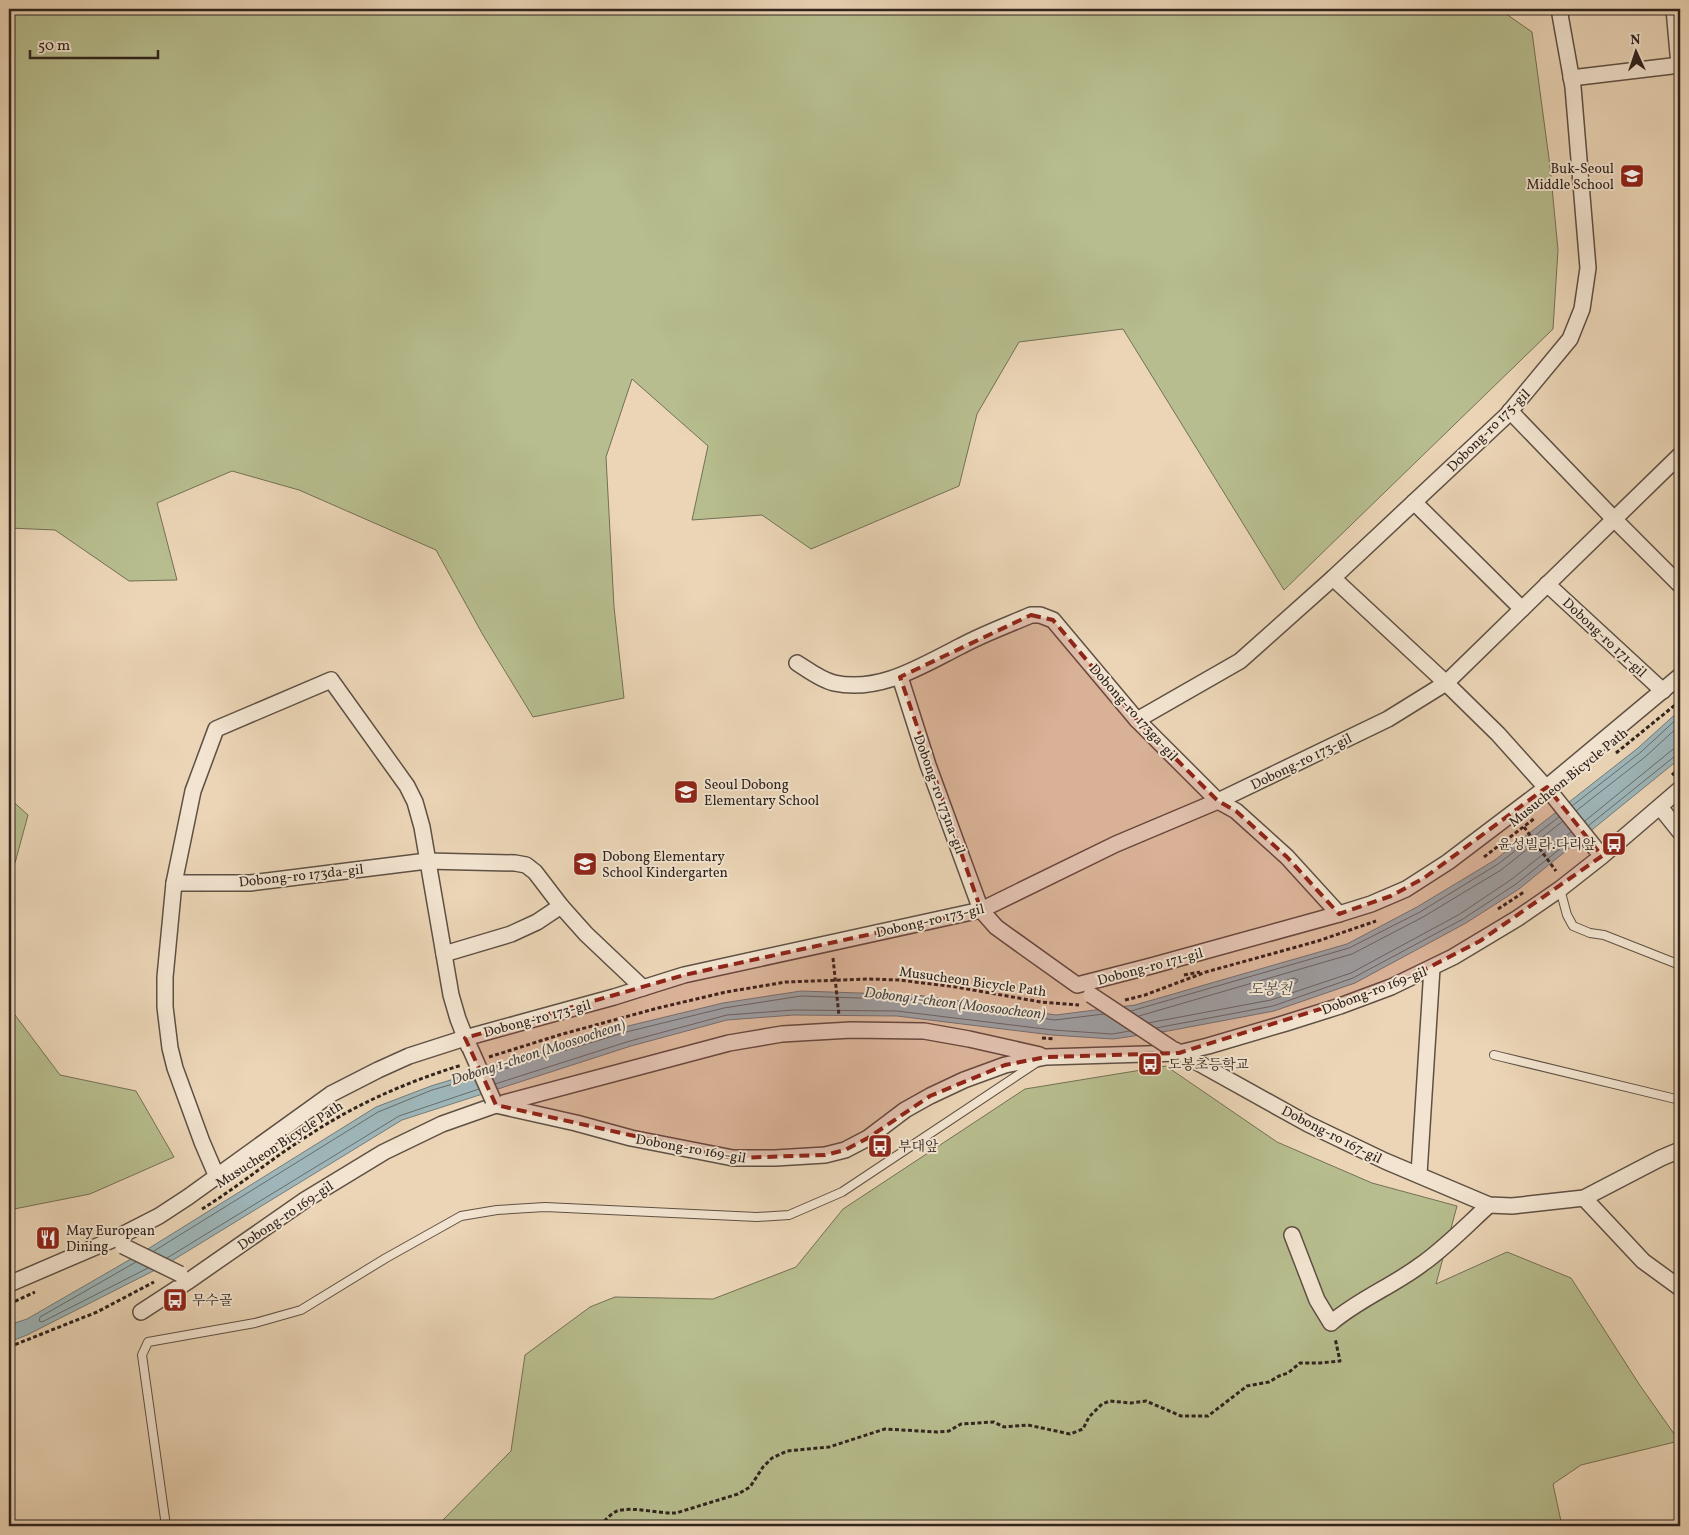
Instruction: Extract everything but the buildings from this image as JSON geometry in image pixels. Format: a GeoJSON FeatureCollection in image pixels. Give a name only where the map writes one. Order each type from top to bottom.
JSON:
{"type":"FeatureCollection","features":[{"type":"Feature","properties":{"kind":"street","name":"Dobong-ro 175-gil"},"geometry":{"type":"LineString","coordinates":[[1137,720],[1240,661],[1333,578],[1510,411],[1570,339],[1582,309],[1588,268],[1571,78],[1559,9]]}},
{"type":"Feature","properties":{"kind":"street"},"geometry":{"type":"LineString","coordinates":[[1571,78],[1680,65],[1674,9]]}},
{"type":"Feature","properties":{"kind":"street"},"geometry":{"type":"LineString","coordinates":[[1510,411],[1680,585]]}},
{"type":"Feature","properties":{"kind":"street","name":"Dobong-ro 173-gil"},"geometry":{"type":"LineString","coordinates":[[118,1242],[188,1198],[331,1094],[409,1056],[468,1049],[684,975],[981,910],[1116,844],[1218,801],[1388,719],[1446,683],[1680,455]]}},
{"type":"Feature","properties":{"kind":"street"},"geometry":{"type":"LineString","coordinates":[[1414,502],[1522,609]]}},
{"type":"Feature","properties":{"kind":"street"},"geometry":{"type":"LineString","coordinates":[[1333,578],[1498,734],[1549,790],[1599,853]]}},
{"type":"Feature","properties":{"kind":"street","name":"Dobong-ro 171-gil"},"geometry":{"type":"LineString","coordinates":[[1547,584],[1663,691]]}},
{"type":"Feature","properties":{"kind":"street","name":"Dobong-ro 173ga-gil"},"geometry":{"type":"LineString","coordinates":[[900,677],[962,645],[1031,615],[1040,615],[1053,620],[1137,720],[1218,801]]}},
{"type":"Feature","properties":{"kind":"street"},"geometry":{"type":"LineString","coordinates":[[797,663],[832,683],[844,685],[865,685],[900,677]]}},
{"type":"Feature","properties":{"kind":"street","name":"Dobong-ro 171-gil"},"geometry":{"type":"LineString","coordinates":[[1077,985],[1339,914],[1391,896],[1424,878],[1549,790],[1680,676]]}},
{"type":"Feature","properties":{"kind":"street","name":"Dobong-ro 173na-gil"},"geometry":{"type":"LineString","coordinates":[[900,677],[928,764],[981,910]]}},
{"type":"Feature","properties":{"kind":"street"},"geometry":{"type":"LineString","coordinates":[[217,1177],[175,1068],[167,1028],[164,977],[174,882],[193,791],[216,729],[331,680],[407,786],[415,802],[422,827],[427,861]]}},
{"type":"Feature","properties":{"kind":"street","name":"Dobong-ro 169-gil"},"geometry":{"type":"LineString","coordinates":[[494,1102],[631,1138],[733,1158],[825,1155],[845,1150],[868,1138],[905,1110],[964,1080],[1005,1064],[1046,1057],[1175,1050],[1208,1046],[1340,1006],[1392,987],[1480,942],[1560,889],[1599,853],[1660,807],[1680,789]]}},
{"type":"Feature","properties":{"kind":"street"},"geometry":{"type":"LineString","coordinates":[[1218,801],[1236,811],[1287,857],[1339,914]]}},
{"type":"Feature","properties":{"kind":"street"},"geometry":{"type":"LineString","coordinates":[[1660,807],[1680,832]]}},
{"type":"Feature","properties":{"kind":"street","name":"Dobong-ro 173-gil"},"geometry":{"type":"LineString","coordinates":[[427,861],[451,995],[468,1049]]}},
{"type":"Feature","properties":{"kind":"street","name":"Dobong-ro 173da-gil"},"geometry":{"type":"LineString","coordinates":[[174,882],[250,883],[427,861],[497,861],[526,865],[535,872],[561,906],[586,934],[643,988]]}},
{"type":"Feature","properties":{"kind":"street"},"geometry":{"type":"LineString","coordinates":[[444,954],[511,934],[537,922],[561,906]]}},
{"type":"Feature","properties":{"kind":"street"},"geometry":{"type":"LineString","coordinates":[[981,910],[1006,935],[1077,985]]}},
{"type":"Feature","properties":{"kind":"street"},"geometry":{"type":"LineString","coordinates":[[1419,1174],[1432,968]]}},
{"type":"Feature","properties":{"kind":"street","name":"Dobong-ro 167-gil"},"geometry":{"type":"LineString","coordinates":[[1077,985],[1089,1000],[1308,1124],[1385,1161],[1489,1205],[1512,1206],[1584,1198],[1680,1150]]}},
{"type":"Feature","properties":{"kind":"street","name":"Dobong-ro 169-gil"},"geometry":{"type":"LineString","coordinates":[[141,1312],[183,1278],[384,1152],[494,1102],[720,1045],[782,1034],[851,1030],[924,1031],[968,1038],[1046,1057]]}},
{"type":"Feature","properties":{"kind":"street"},"geometry":{"type":"LineString","coordinates":[[468,1049],[494,1102]]}},
{"type":"Feature","properties":{"kind":"street"},"geometry":{"type":"LineString","coordinates":[[1584,1198],[1643,1261],[1680,1288]]}},
{"type":"Feature","properties":{"kind":"street"},"geometry":{"type":"LineString","coordinates":[[1292,1236],[1317,1300],[1331,1323],[1356,1304],[1422,1264],[1489,1205]]}},
{"type":"Feature","properties":{"kind":"street"},"geometry":{"type":"LineString","coordinates":[[9,1284],[118,1242],[183,1278]]}},
{"type":"Feature","properties":{"kind":"lane"},"geometry":{"type":"LineString","coordinates":[[1560,889],[1567,915],[1573,926],[1590,934],[1604,935],[1680,965]]}},
{"type":"Feature","properties":{"kind":"lane"},"geometry":{"type":"LineString","coordinates":[[1494,1055],[1680,1100]]}},
{"type":"Feature","properties":{"kind":"lane"},"geometry":{"type":"LineString","coordinates":[[166,1526],[142,1355],[148,1342],[255,1323],[301,1310],[386,1258],[461,1216],[497,1210],[546,1207],[757,1217],[789,1215],[842,1192],[1046,1057]]}},
{"type":"Feature","properties":{"kind":"path","name":"Musucheon Bicycle Path"},"geometry":{"type":"LineString","coordinates":[[1611,756],[1680,701]]}},
{"type":"Feature","properties":{"kind":"path"},"geometry":{"type":"LineString","coordinates":[[1666,780],[1680,768]]}},
{"type":"Feature","properties":{"kind":"path","name":"Musucheon Bicycle Path"},"geometry":{"type":"LineString","coordinates":[[1481,859],[1538,816]]}},
{"type":"Feature","properties":{"kind":"path"},"geometry":{"type":"LineString","coordinates":[[1524,828],[1556,871]]}},
{"type":"Feature","properties":{"kind":"path"},"geometry":{"type":"LineString","coordinates":[[1551,874],[1563,866]]}},
{"type":"Feature","properties":{"kind":"path"},"geometry":{"type":"LineString","coordinates":[[1498,910],[1531,888]]}},
{"type":"Feature","properties":{"kind":"path"},"geometry":{"type":"LineString","coordinates":[[1122,1000],[1145,995],[1206,972],[1318,942],[1382,918]]}},
{"type":"Feature","properties":{"kind":"path"},"geometry":{"type":"LineString","coordinates":[[831,943],[839,1020]]}},
{"type":"Feature","properties":{"kind":"path","name":"Musucheon Bicycle Path"},"geometry":{"type":"LineString","coordinates":[[487,1057],[610,1021],[726,992],[786,982],[869,979],[899,980],[956,987],[1055,1004],[1089,1000]]}},
{"type":"Feature","properties":{"kind":"path"},"geometry":{"type":"LineString","coordinates":[[1034,1036],[1057,1040]]}},
{"type":"Feature","properties":{"kind":"path","name":"Musucheon Bicycle Path"},"geometry":{"type":"LineString","coordinates":[[199,1210],[307,1136],[382,1094],[425,1077],[468,1049]]}},
{"type":"Feature","properties":{"kind":"path"},"geometry":{"type":"LineString","coordinates":[[9,1347],[97,1312],[159,1279]]}},
{"type":"Feature","properties":{"kind":"path"},"geometry":{"type":"LineString","coordinates":[[9,1304],[42,1289]]}},
{"type":"Feature","properties":{"kind":"path"},"geometry":{"type":"LineString","coordinates":[[600,1526],[615,1511],[676,1513],[738,1494],[750,1487],[763,1467],[772,1458],[787,1451],[829,1447],[886,1429],[937,1432],[949,1431],[961,1424],[994,1422],[1004,1428],[1028,1425],[1074,1434],[1084,1429],[1088,1417],[1102,1404],[1110,1401],[1131,1404],[1146,1401],[1181,1416],[1208,1416],[1247,1386],[1269,1382],[1288,1373],[1300,1363],[1340,1362],[1331,1323]]}},
{"type":"Feature","properties":{"kind":"highlighted area"},"geometry":{"type":"Polygon","coordinates":[[[1031,615],[1053,620],[1137,720],[1218,801],[1236,811],[1287,857],[1339,914],[1391,896],[1424,878],[1547,787],[1602,856],[1480,941],[1391,987],[1179,1053],[1046,1057],[1005,1065],[930,1096],[868,1138],[845,1150],[825,1155],[733,1158],[496,1105],[465,1038],[684,975],[981,910],[900,677],[1031,615]]]}},
{"type":"Feature","properties":{"kind":"green space"},"geometry":{"type":"Polygon","coordinates":[[[9,9],[1499,9],[1532,32],[1550,166],[1558,250],[1553,329],[1284,590],[1123,329],[1019,342],[977,414],[959,486],[811,549],[762,515],[692,520],[708,446],[632,379],[606,457],[614,607],[624,698],[533,717],[483,635],[436,550],[299,490],[232,471],[157,503],[177,580],[129,581],[55,530],[9,528],[9,9]]]}},
{"type":"Feature","properties":{"kind":"green space"},"geometry":{"type":"Polygon","coordinates":[[[9,798],[28,815],[15,863],[9,864],[9,798]]]}},
{"type":"Feature","properties":{"kind":"green space"},"geometry":{"type":"Polygon","coordinates":[[[9,1007],[60,1075],[136,1091],[174,1157],[90,1194],[9,1210],[9,1007]]]}},
{"type":"Feature","properties":{"kind":"green space"},"geometry":{"type":"Polygon","coordinates":[[[1166,1066],[1277,1142],[1372,1183],[1457,1206],[1436,1284],[1507,1252],[1571,1278],[1639,1384],[1679,1441],[1581,1465],[1553,1484],[1562,1526],[437,1526],[511,1451],[525,1355],[590,1307],[615,1297],[713,1299],[796,1267],[843,1209],[1025,1089],[1166,1066]]]}},
{"type":"Feature","properties":{"kind":"water","name":"도봉천"},"geometry":{"type":"Polygon","coordinates":[[[1680,710],[1680,758],[1678,760],[1519,889],[1466,923],[1355,983],[1274,1011],[1168,1031],[1113,1039],[1052,1035],[897,1016],[794,1015],[727,1020],[631,1046],[402,1120],[165,1265],[27,1335],[9,1342],[9,1325],[27,1319],[143,1252],[376,1107],[431,1086],[624,1027],[723,1003],[801,991],[917,995],[1056,1015],[1135,1005],[1347,944],[1417,907],[1495,860],[1638,748],[1680,710]]]}},
{"type":"Feature","properties":{"kind":"place","name":"Buk-Seoul Middle School"},"geometry":{"type":"Point","coordinates":[1632,176]}},
{"type":"Feature","properties":{"kind":"place","name":"Seoul Dobong Elementary School"},"geometry":{"type":"Point","coordinates":[686,792]}},
{"type":"Feature","properties":{"kind":"place","name":"윤성빌라.다리앞"},"geometry":{"type":"Point","coordinates":[1614,844]}},
{"type":"Feature","properties":{"kind":"place","name":"Dobong Elementary School Kindergarten"},"geometry":{"type":"Point","coordinates":[585,864]}},
{"type":"Feature","properties":{"kind":"place","name":"도봉초등학교"},"geometry":{"type":"Point","coordinates":[1150,1064]}},
{"type":"Feature","properties":{"kind":"place","name":"부대앞"},"geometry":{"type":"Point","coordinates":[880,1146]}},
{"type":"Feature","properties":{"kind":"place","name":"May European Dining"},"geometry":{"type":"Point","coordinates":[48,1238]}},
{"type":"Feature","properties":{"kind":"place","name":"무수골"},"geometry":{"type":"Point","coordinates":[175,1300]}},
{"type":"Feature","properties":{"kind":"water label","name":"Dobong 1-cheon (Moosoocheon)"},"geometry":{"type":"Point","coordinates":[955,1003]}},
{"type":"Feature","properties":{"kind":"water label","name":"Dobong 1-cheon (Moosoocheon)"},"geometry":{"type":"Point","coordinates":[538,1052]}}]}
